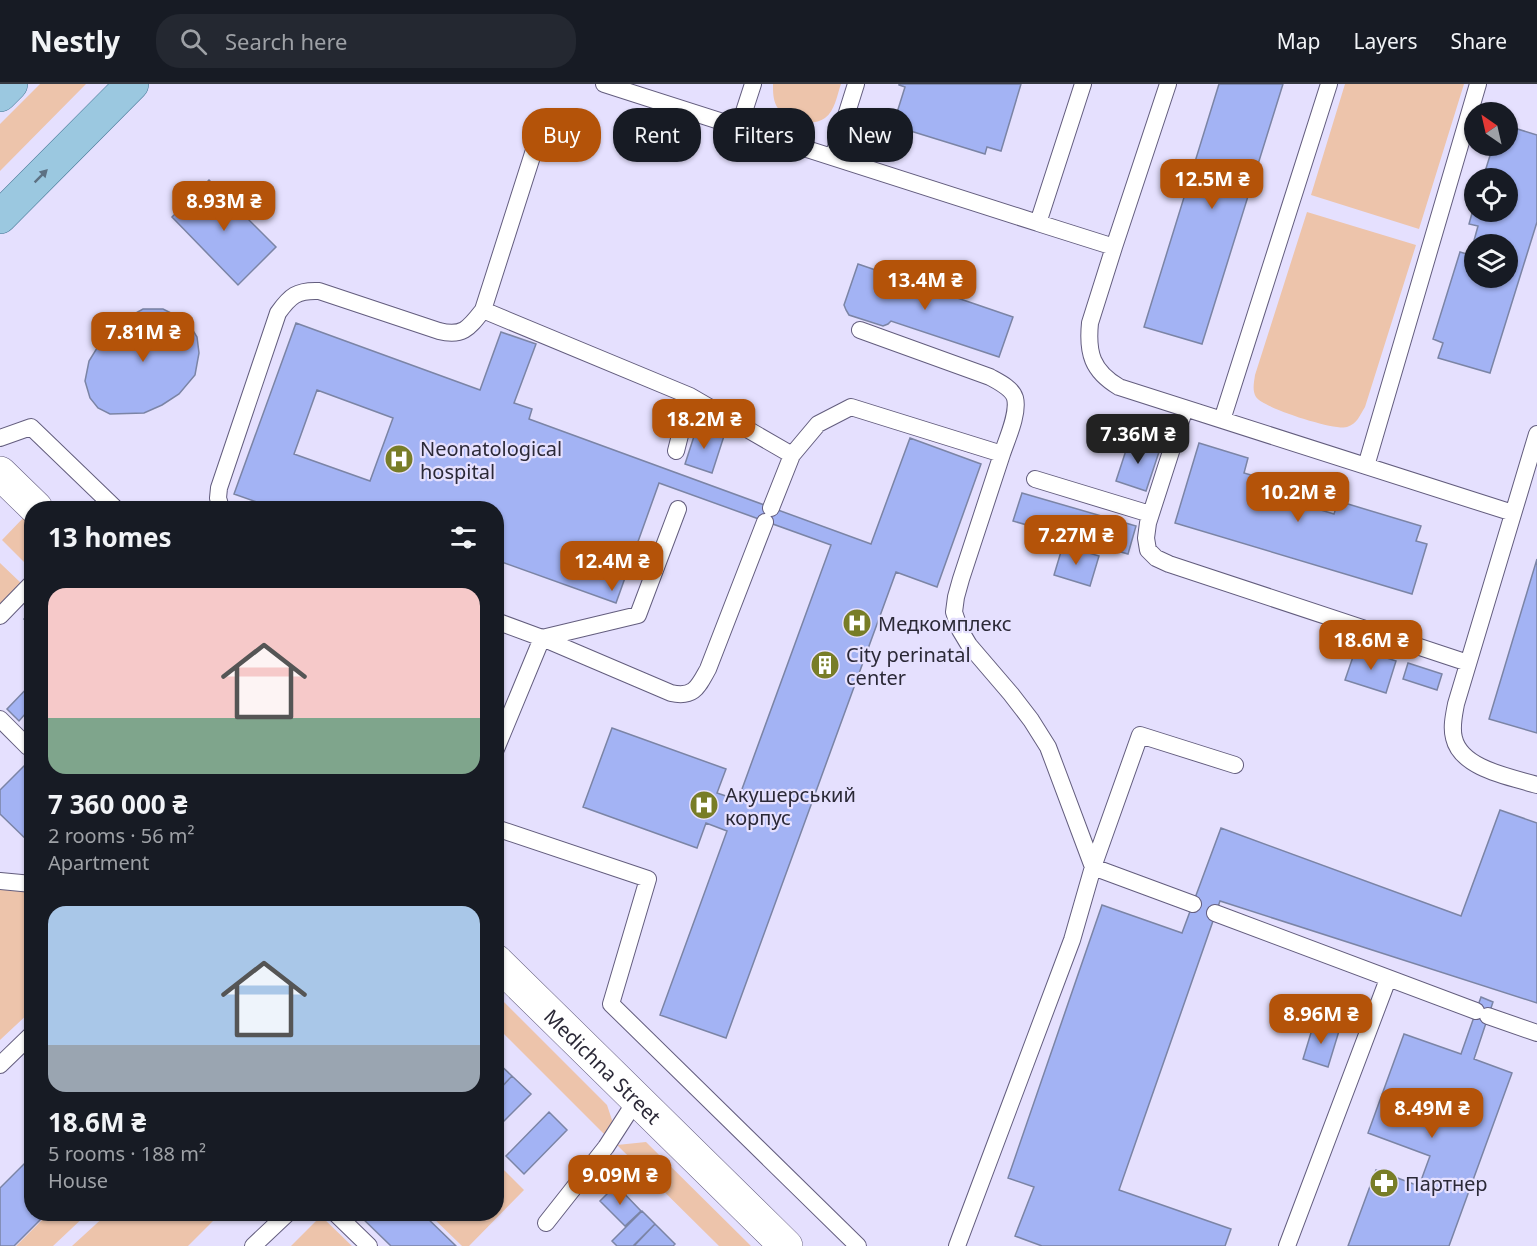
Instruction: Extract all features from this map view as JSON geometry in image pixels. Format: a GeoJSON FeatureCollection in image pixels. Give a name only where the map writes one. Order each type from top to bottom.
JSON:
{"type":"FeatureCollection","features":[{"type":"Feature","properties":{"kind":"main road"},"geometry":{"type":"LineString","coordinates":[[0,95],[10,84]]}},
{"type":"Feature","properties":{"kind":"main road"},"geometry":{"type":"LineString","coordinates":[[0,217],[132,84]]}},
{"type":"Feature","properties":{"kind":"street"},"geometry":{"type":"LineString","coordinates":[[0,473],[29,501]]}},
{"type":"Feature","properties":{"kind":"street","name":"Medichna Street"},"geometry":{"type":"LineString","coordinates":[[504,969],[786,1246]]}},
{"type":"Feature","properties":{"kind":"lane"},"geometry":{"type":"LineString","coordinates":[[603,84],[713,119]]}},
{"type":"Feature","properties":{"kind":"lane"},"geometry":{"type":"LineString","coordinates":[[745,108],[753,84]]}},
{"type":"Feature","properties":{"kind":"lane"},"geometry":{"type":"LineString","coordinates":[[848,108],[856,84]]}},
{"type":"Feature","properties":{"kind":"lane"},"geometry":{"type":"LineString","coordinates":[[1038,223],[1083,84]]}},
{"type":"Feature","properties":{"kind":"lane"},"geometry":{"type":"LineString","coordinates":[[1168,84],[1090,323],[1089,346],[1094,363],[1105,377],[1119,387],[1513,513]]}},
{"type":"Feature","properties":{"kind":"lane"},"geometry":{"type":"LineString","coordinates":[[1222,420],[1329,84]]}},
{"type":"Feature","properties":{"kind":"lane"},"geometry":{"type":"LineString","coordinates":[[1365,466],[1479,84]]}},
{"type":"Feature","properties":{"kind":"lane"},"geometry":{"type":"LineString","coordinates":[[219,501],[219,488],[278,313],[286,302],[296,293],[307,290],[319,291],[449,333],[463,331],[483,310],[530,162]]}},
{"type":"Feature","properties":{"kind":"lane"},"geometry":{"type":"LineString","coordinates":[[849,162],[1114,247]]}},
{"type":"Feature","properties":{"kind":"lane"},"geometry":{"type":"LineString","coordinates":[[483,310],[690,396],[792,454]]}},
{"type":"Feature","properties":{"kind":"lane"},"geometry":{"type":"LineString","coordinates":[[860,330],[990,377],[1006,386],[1015,398],[1015,413],[956,597],[954,612],[960,630],[969,645],[1031,720],[1048,747],[1093,867],[1193,904]]}},
{"type":"Feature","properties":{"kind":"lane"},"geometry":{"type":"LineString","coordinates":[[676,451],[690,396]]}},
{"type":"Feature","properties":{"kind":"lane"},"geometry":{"type":"LineString","coordinates":[[504,624],[671,693],[689,694],[699,685],[708,669],[792,454],[818,424],[851,407],[1002,454]]}},
{"type":"Feature","properties":{"kind":"lane"},"geometry":{"type":"LineString","coordinates":[[1185,408],[1150,514],[1146,538],[1148,550],[1156,558],[1168,564],[1468,663]]}},
{"type":"Feature","properties":{"kind":"lane"},"geometry":{"type":"LineString","coordinates":[[0,438],[32,427],[108,501]]}},
{"type":"Feature","properties":{"kind":"lane"},"geometry":{"type":"LineString","coordinates":[[1537,434],[1456,705],[1453,734],[1459,750],[1470,760],[1499,774],[1537,786]]}},
{"type":"Feature","properties":{"kind":"lane"},"geometry":{"type":"LineString","coordinates":[[1035,479],[1150,514]]}},
{"type":"Feature","properties":{"kind":"lane"},"geometry":{"type":"LineString","coordinates":[[504,714],[542,638],[638,615],[678,510]]}},
{"type":"Feature","properties":{"kind":"lane"},"geometry":{"type":"LineString","coordinates":[[0,616],[24,591]]}},
{"type":"Feature","properties":{"kind":"lane"},"geometry":{"type":"LineString","coordinates":[[0,719],[24,743]]}},
{"type":"Feature","properties":{"kind":"lane"},"geometry":{"type":"LineString","coordinates":[[957,1246],[1072,940],[1093,867],[1140,735],[1235,765]]}},
{"type":"Feature","properties":{"kind":"lane"},"geometry":{"type":"LineString","coordinates":[[504,831],[648,879],[610,1004],[858,1246]]}},
{"type":"Feature","properties":{"kind":"lane"},"geometry":{"type":"LineString","coordinates":[[0,881],[24,883]]}},
{"type":"Feature","properties":{"kind":"lane"},"geometry":{"type":"LineString","coordinates":[[1215,913],[1537,1034]]}},
{"type":"Feature","properties":{"kind":"lane"},"geometry":{"type":"LineString","coordinates":[[1287,1246],[1388,979]]}},
{"type":"Feature","properties":{"kind":"lane"},"geometry":{"type":"LineString","coordinates":[[0,1065],[24,1042]]}},
{"type":"Feature","properties":{"kind":"lane"},"geometry":{"type":"LineString","coordinates":[[546,1223],[606,1147],[637,1099]]}},
{"type":"Feature","properties":{"kind":"lane"},"geometry":{"type":"LineString","coordinates":[[253,1246],[279,1221]]}},
{"type":"Feature","properties":{"kind":"lane"},"geometry":{"type":"LineString","coordinates":[[343,1221],[369,1246]]}},
{"type":"Feature","properties":{"kind":"shaded area"},"geometry":{"type":"Polygon","coordinates":[[[40,84],[86,84],[0,171],[0,124],[40,84]]]}},
{"type":"Feature","properties":{"kind":"shaded area"},"geometry":{"type":"Polygon","coordinates":[[[773,84],[841,84],[833,107],[827,108],[827,116],[819,121],[815,122],[815,108],[778,108],[774,99],[773,84]]]}},
{"type":"Feature","properties":{"kind":"shaded area"},"geometry":{"type":"Polygon","coordinates":[[[1345,84],[1464,84],[1419,229],[1311,195],[1345,84]]]}},
{"type":"Feature","properties":{"kind":"shaded area"},"geometry":{"type":"Polygon","coordinates":[[[1307,212],[1416,245],[1365,407],[1356,421],[1347,427],[1329,426],[1285,412],[1261,402],[1254,392],[1255,375],[1307,212]]]}},
{"type":"Feature","properties":{"kind":"shaded area"},"geometry":{"type":"Polygon","coordinates":[[[24,517],[24,562],[2,540],[24,517]]]}},
{"type":"Feature","properties":{"kind":"shaded area"},"geometry":{"type":"Polygon","coordinates":[[[0,563],[22,584],[0,607],[0,563]]]}},
{"type":"Feature","properties":{"kind":"shaded area"},"geometry":{"type":"Polygon","coordinates":[[[0,887],[24,888],[24,1018],[0,1040],[0,887]]]}},
{"type":"Feature","properties":{"kind":"shaded area"},"geometry":{"type":"Polygon","coordinates":[[[504,1002],[607,1105],[613,1123],[604,1134],[504,1034],[504,1002]]]}},
{"type":"Feature","properties":{"kind":"shaded area"},"geometry":{"type":"Polygon","coordinates":[[[646,1142],[751,1246],[719,1246],[617,1145],[646,1142]]]}},
{"type":"Feature","properties":{"kind":"shaded area"},"geometry":{"type":"Polygon","coordinates":[[[504,1170],[524,1190],[504,1210],[504,1170]]]}},
{"type":"Feature","properties":{"kind":"shaded area"},"geometry":{"type":"Polygon","coordinates":[[[41,1221],[80,1221],[53,1246],[16,1246],[41,1221]]]}},
{"type":"Feature","properties":{"kind":"shaded area"},"geometry":{"type":"Polygon","coordinates":[[[99,1221],[213,1221],[188,1246],[72,1246],[99,1221]]]}},
{"type":"Feature","properties":{"kind":"shaded area"},"geometry":{"type":"Polygon","coordinates":[[[316,1221],[326,1221],[352,1246],[291,1246],[316,1221]]]}},
{"type":"Feature","properties":{"kind":"shaded area"},"geometry":{"type":"Polygon","coordinates":[[[436,1221],[494,1221],[469,1246],[462,1246],[436,1221]]]}},
{"type":"Feature","properties":{"kind":"building"},"geometry":{"type":"Polygon","coordinates":[[[1021,84],[1001,151],[987,147],[985,154],[913,132],[913,108],[898,108],[905,87],[899,85],[1021,84]]]}},
{"type":"Feature","properties":{"kind":"building"},"geometry":{"type":"Polygon","coordinates":[[[1219,84],[1283,84],[1202,344],[1144,327],[1219,84]]]}},
{"type":"Feature","properties":{"kind":"building"},"geometry":{"type":"Polygon","coordinates":[[[1518,129],[1537,135],[1537,222],[1518,283],[1518,234],[1476,234],[1478,226],[1469,224],[1470,222],[1518,222],[1518,168],[1486,168],[1490,156],[1518,156],[1518,129]]]}},
{"type":"Feature","properties":{"kind":"building"},"geometry":{"type":"Polygon","coordinates":[[[209,180],[276,247],[238,285],[172,217],[209,180]]]}},
{"type":"Feature","properties":{"kind":"building"},"geometry":{"type":"Polygon","coordinates":[[[1460,252],[1464,253],[1464,288],[1516,288],[1490,373],[1438,358],[1443,343],[1433,339],[1460,252]]]}},
{"type":"Feature","properties":{"kind":"building"},"geometry":{"type":"Polygon","coordinates":[[[858,264],[1013,317],[999,357],[891,321],[883,326],[849,315],[844,305],[858,264]]]}},
{"type":"Feature","properties":{"kind":"building"},"geometry":{"type":"Polygon","coordinates":[[[143,309],[163,309],[189,324],[197,337],[199,353],[195,375],[179,394],[162,405],[144,413],[110,414],[98,408],[90,398],[85,381],[89,361],[105,335],[123,320],[143,309]]]}},
{"type":"Feature","properties":{"kind":"building","name":"City perinatal center"},"geometry":{"type":"Polygon","coordinates":[[[296,323],[480,390],[501,332],[536,344],[514,403],[532,409],[529,419],[871,544],[910,438],[981,464],[937,587],[896,572],[726,1038],[660,1015],[727,831],[706,823],[697,848],[583,807],[612,728],[726,769],[717,793],[738,800],[831,545],[659,483],[616,603],[504,563],[504,501],[254,501],[234,494],[296,323]],[[317,390],[294,454],[370,481],[393,418],[317,390]]]}},
{"type":"Feature","properties":{"kind":"building"},"geometry":{"type":"Polygon","coordinates":[[[697,427],[724,436],[712,473],[685,464],[697,427]]]}},
{"type":"Feature","properties":{"kind":"building"},"geometry":{"type":"Polygon","coordinates":[[[1130,438],[1160,449],[1146,491],[1116,481],[1130,438]]]}},
{"type":"Feature","properties":{"kind":"building"},"geometry":{"type":"Polygon","coordinates":[[[1199,443],[1248,458],[1244,473],[1305,491],[1301,504],[1334,514],[1338,501],[1421,526],[1416,541],[1427,544],[1412,594],[1175,523],[1199,443]]]}},
{"type":"Feature","properties":{"kind":"building"},"geometry":{"type":"Polygon","coordinates":[[[1022,493],[1136,526],[1128,554],[1013,521],[1022,493]]]}},
{"type":"Feature","properties":{"kind":"building"},"geometry":{"type":"Polygon","coordinates":[[[1063,545],[1099,556],[1090,586],[1054,575],[1063,545]]]}},
{"type":"Feature","properties":{"kind":"building"},"geometry":{"type":"Polygon","coordinates":[[[1537,559],[1537,733],[1489,719],[1537,559]]]}},
{"type":"Feature","properties":{"kind":"building"},"geometry":{"type":"Polygon","coordinates":[[[1356,648],[1396,661],[1386,693],[1345,680],[1356,648]]]}},
{"type":"Feature","properties":{"kind":"building"},"geometry":{"type":"Polygon","coordinates":[[[1408,663],[1442,674],[1437,690],[1403,679],[1408,663]]]}},
{"type":"Feature","properties":{"kind":"building"},"geometry":{"type":"Polygon","coordinates":[[[24,691],[24,715],[19,721],[7,709],[24,691]]]}},
{"type":"Feature","properties":{"kind":"building"},"geometry":{"type":"Polygon","coordinates":[[[24,766],[24,837],[0,814],[0,790],[24,766]]]}},
{"type":"Feature","properties":{"kind":"building"},"geometry":{"type":"Polygon","coordinates":[[[1500,810],[1537,823],[1537,1003],[1220,901],[1119,1190],[1231,1229],[1225,1246],[1042,1246],[1015,1236],[1034,1187],[1008,1178],[1102,905],[1182,933],[1221,828],[1461,916],[1500,810]]]}},
{"type":"Feature","properties":{"kind":"building"},"geometry":{"type":"Polygon","coordinates":[[[1481,997],[1493,1002],[1474,1059],[1512,1073],[1449,1246],[1348,1246],[1376,1170],[1419,1186],[1430,1156],[1368,1133],[1404,1034],[1461,1054],[1481,997]]]}},
{"type":"Feature","properties":{"kind":"building"},"geometry":{"type":"Polygon","coordinates":[[[1314,1023],[1339,1031],[1328,1067],[1303,1059],[1314,1023]]]}},
{"type":"Feature","properties":{"kind":"building"},"geometry":{"type":"Polygon","coordinates":[[[504,1068],[512,1076],[504,1084],[504,1068]]]}},
{"type":"Feature","properties":{"kind":"building"},"geometry":{"type":"Polygon","coordinates":[[[512,1076],[531,1094],[504,1121],[504,1084],[512,1076]]]}},
{"type":"Feature","properties":{"kind":"building"},"geometry":{"type":"Polygon","coordinates":[[[549,1112],[567,1130],[524,1174],[506,1156],[549,1112]]]}},
{"type":"Feature","properties":{"kind":"building"},"geometry":{"type":"Polygon","coordinates":[[[24,1164],[24,1221],[39,1221],[14,1246],[0,1246],[0,1188],[24,1164]]]}},
{"type":"Feature","properties":{"kind":"building"},"geometry":{"type":"Polygon","coordinates":[[[616,1185],[641,1211],[625,1226],[600,1201],[616,1185]]]}},
{"type":"Feature","properties":{"kind":"building"},"geometry":{"type":"Polygon","coordinates":[[[642,1211],[655,1224],[633,1246],[617,1246],[612,1241],[642,1211]]]}},
{"type":"Feature","properties":{"kind":"building"},"geometry":{"type":"Polygon","coordinates":[[[365,1221],[430,1221],[456,1246],[391,1246],[365,1221]]]}},
{"type":"Feature","properties":{"kind":"building"},"geometry":{"type":"Polygon","coordinates":[[[655,1224],[675,1244],[673,1246],[634,1246],[655,1224]]]}},
{"type":"Feature","properties":{"kind":"place","name":"Neonatological hospital"},"geometry":{"type":"Point","coordinates":[399,459]}},
{"type":"Feature","properties":{"kind":"place","name":"Медкомплекс"},"geometry":{"type":"Point","coordinates":[857,623]}},
{"type":"Feature","properties":{"kind":"place","name":"City perinatal center"},"geometry":{"type":"Point","coordinates":[825,665]}},
{"type":"Feature","properties":{"kind":"place","name":"Акушерський корпус"},"geometry":{"type":"Point","coordinates":[704,805]}},
{"type":"Feature","properties":{"kind":"place","name":"Партнер"},"geometry":{"type":"Point","coordinates":[1384,1183]}}]}
